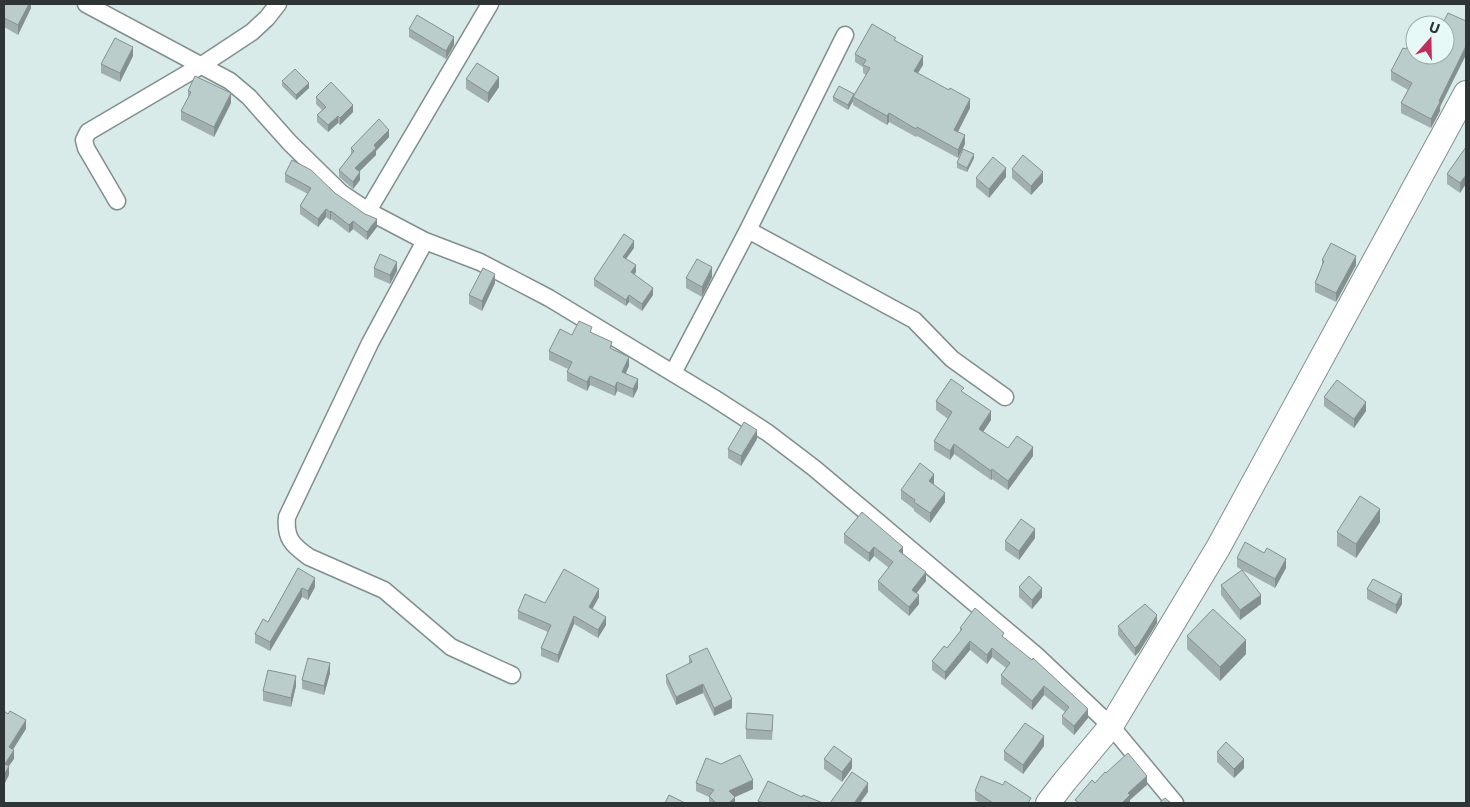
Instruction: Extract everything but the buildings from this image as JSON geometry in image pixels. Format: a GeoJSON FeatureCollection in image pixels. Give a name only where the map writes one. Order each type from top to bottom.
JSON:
{"type":"FeatureCollection","features":[{"type":"Feature","properties":{"kind":"main road"},"geometry":{"type":"LineString","coordinates":[[1048,803],[1064,781],[1111,726],[1218,548],[1466,93]]}},
{"type":"Feature","properties":{"kind":"street"},"geometry":{"type":"LineString","coordinates":[[86,4],[230,81],[249,97],[290,143],[341,193],[368,211],[425,240],[480,262],[549,298],[714,398],[768,434],[814,468],[1036,655],[1111,726],[1175,803]]}},
{"type":"Feature","properties":{"kind":"street"},"geometry":{"type":"LineString","coordinates":[[117,201],[86,148],[84,140],[86,134],[202,65],[252,32],[278,4]]}},
{"type":"Feature","properties":{"kind":"street"},"geometry":{"type":"LineString","coordinates":[[368,211],[490,4]]}},
{"type":"Feature","properties":{"kind":"street"},"geometry":{"type":"LineString","coordinates":[[673,373],[748,230],[845,34]]}},
{"type":"Feature","properties":{"kind":"street"},"geometry":{"type":"LineString","coordinates":[[748,230],[914,320],[952,358],[1005,398]]}},
{"type":"Feature","properties":{"kind":"street"},"geometry":{"type":"LineString","coordinates":[[425,240],[370,343],[287,517],[286,529],[290,541],[297,549],[384,590],[451,647],[512,674]]}}]}
